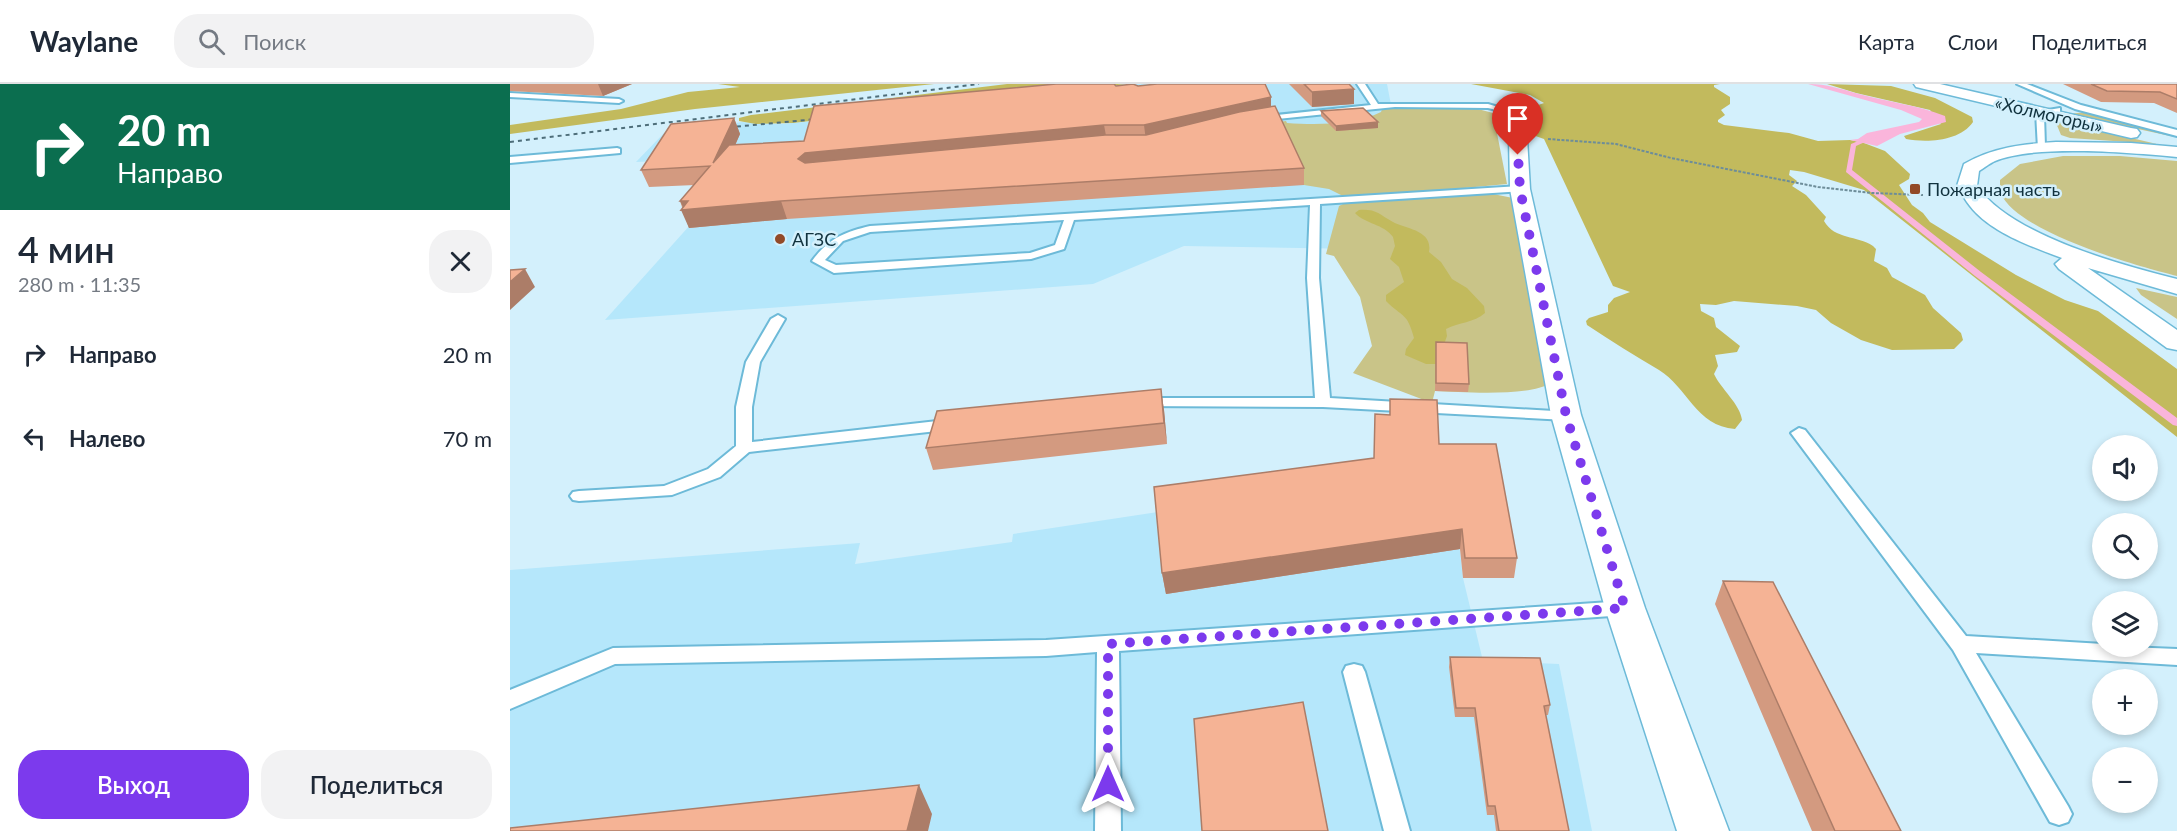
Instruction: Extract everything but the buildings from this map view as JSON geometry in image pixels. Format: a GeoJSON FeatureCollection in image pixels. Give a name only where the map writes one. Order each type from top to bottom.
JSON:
{"type":"FeatureCollection","features":[{"type":"Feature","properties":{"kind":"main road","name":"«Холмогоры»"},"geometry":{"type":"LineString","coordinates":[[1915,84],[1953,97],[1991,114],[2009,139],[1999,154]]}},
{"type":"Feature","properties":{"kind":"main road","name":"«Холмогоры»"},"geometry":{"type":"LineString","coordinates":[[1921,84],[2177,144]]}},
{"type":"Feature","properties":{"kind":"main road"},"geometry":{"type":"LineString","coordinates":[[1501,109],[1513,116],[1518,138],[1520,189],[1566,415],[1625,608],[1703,831]]}},
{"type":"Feature","properties":{"kind":"main road","name":"«Холмогоры»"},"geometry":{"type":"LineString","coordinates":[[2177,152],[2118,147],[2041,147],[1999,154],[1974,166],[1967,175],[1966,184],[1980,204],[2177,342]]}},
{"type":"Feature","properties":{"kind":"main road","name":"«Холмогоры»"},"geometry":{"type":"LineString","coordinates":[[2024,233],[2103,266],[2177,287]]}},
{"type":"Feature","properties":{"kind":"lane"},"geometry":{"type":"LineString","coordinates":[[1361,84],[1376,107]]}},
{"type":"Feature","properties":{"kind":"lane"},"geometry":{"type":"LineString","coordinates":[[2021,84],[2078,107],[2177,133]]}},
{"type":"Feature","properties":{"kind":"lane"},"geometry":{"type":"LineString","coordinates":[[510,95],[619,101]]}},
{"type":"Feature","properties":{"kind":"lane"},"geometry":{"type":"LineString","coordinates":[[1246,122],[1395,105],[1488,106],[1501,109]]}},
{"type":"Feature","properties":{"kind":"lane"},"geometry":{"type":"LineString","coordinates":[[2041,147],[2040,112],[2078,107]]}},
{"type":"Feature","properties":{"kind":"lane"},"geometry":{"type":"LineString","coordinates":[[510,160],[617,151]]}},
{"type":"Feature","properties":{"kind":"lane"},"geometry":{"type":"LineString","coordinates":[[1070,217],[1060,247],[1031,256],[834,269],[818,261],[832,242],[870,229],[1520,189]]}},
{"type":"Feature","properties":{"kind":"lane"},"geometry":{"type":"LineString","coordinates":[[1315,201],[1312,278],[1323,402]]}},
{"type":"Feature","properties":{"kind":"lane"},"geometry":{"type":"LineString","coordinates":[[744,448],[744,407],[753,362],[778,319]]}},
{"type":"Feature","properties":{"kind":"lane"},"geometry":{"type":"LineString","coordinates":[[1129,404],[1323,402],[1566,415]]}},
{"type":"Feature","properties":{"kind":"lane"},"geometry":{"type":"LineString","coordinates":[[579,496],[666,491],[714,473],[744,448],[966,423]]}},
{"type":"Feature","properties":{"kind":"lane"},"geometry":{"type":"LineString","coordinates":[[1799,433],[1960,644],[2060,814]]}},
{"type":"Feature","properties":{"kind":"lane"},"geometry":{"type":"LineString","coordinates":[[510,700],[613,656],[1034,649],[1625,608]]}},
{"type":"Feature","properties":{"kind":"lane"},"geometry":{"type":"LineString","coordinates":[[1108,644],[1108,831]]}},
{"type":"Feature","properties":{"kind":"lane"},"geometry":{"type":"LineString","coordinates":[[1960,644],[2177,657]]}},
{"type":"Feature","properties":{"kind":"lane"},"geometry":{"type":"LineString","coordinates":[[1354,672],[1397,831]]}},
{"type":"Feature","properties":{"kind":"path"},"geometry":{"type":"LineString","coordinates":[[1569,140],[1616,144],[1671,158],[1818,187],[1872,193],[1923,195]]}},
{"type":"Feature","properties":{"kind":"shaded area"},"geometry":{"type":"Polygon","coordinates":[[[718,84],[934,84],[695,109],[510,134],[510,125],[621,109],[688,92],[740,87],[718,84]]]}},
{"type":"Feature","properties":{"kind":"shaded area"},"geometry":{"type":"Polygon","coordinates":[[[1007,84],[1126,84],[793,123],[756,124],[739,121],[739,118],[751,115],[1007,84]]]}},
{"type":"Feature","properties":{"kind":"shaded area"},"geometry":{"type":"Polygon","coordinates":[[[1126,84],[1387,84],[1419,250],[1184,246],[1093,284],[605,320],[751,157],[636,162],[664,133],[742,122],[780,124],[805,122],[1126,84]]]}},
{"type":"Feature","properties":{"kind":"shaded area"},"geometry":{"type":"Polygon","coordinates":[[[1471,84],[1720,84],[1714,87],[1730,97],[1730,104],[1721,110],[1725,115],[1718,120],[1724,125],[1789,133],[1818,141],[1850,140],[1885,151],[1910,174],[1909,179],[1899,185],[1912,205],[1930,222],[2016,275],[2065,300],[2098,311],[2177,369],[2177,437],[1864,190],[1790,170],[1789,175],[1797,181],[1792,186],[1806,195],[1826,217],[1824,221],[1829,227],[1840,234],[1873,246],[1876,249],[1874,261],[1887,268],[1892,277],[1925,295],[1933,308],[1961,333],[1963,340],[1954,349],[1892,350],[1861,340],[1831,323],[1816,310],[1797,306],[1734,301],[1716,305],[1700,304],[1701,311],[1714,318],[1716,327],[1740,346],[1737,352],[1715,355],[1718,366],[1714,374],[1738,408],[1742,420],[1735,429],[1711,421],[1693,405],[1669,377],[1587,325],[1586,321],[1589,318],[1608,312],[1608,305],[1614,298],[1630,292],[1613,286],[1544,139],[1527,133],[1523,122],[1524,110],[1544,103],[1530,95],[1471,84]]]}},
{"type":"Feature","properties":{"kind":"shaded area"},"geometry":{"type":"Polygon","coordinates":[[[1808,84],[1834,87],[1924,109],[1945,116],[1946,122],[1900,134],[1877,146],[1850,140],[1858,139],[1867,133],[1919,122],[1922,119],[1901,110],[1808,84]]]}},
{"type":"Feature","properties":{"kind":"shaded area"},"geometry":{"type":"Polygon","coordinates":[[[1827,84],[1891,86],[1935,98],[1972,117],[1973,122],[1952,137],[1924,141],[1906,139],[1904,136],[1941,124],[1930,110],[1827,84]]]}},
{"type":"Feature","properties":{"kind":"shaded area"},"geometry":{"type":"Polygon","coordinates":[[[1383,107],[1474,108],[1493,113],[1507,184],[1343,196],[1329,189],[1304,185],[1278,122],[1311,124],[1348,122],[1381,112],[1383,107]]]}},
{"type":"Feature","properties":{"kind":"shaded area"},"geometry":{"type":"Polygon","coordinates":[[[2087,112],[2175,137],[2068,114],[2087,112]]]}},
{"type":"Feature","properties":{"kind":"shaded area"},"geometry":{"type":"Polygon","coordinates":[[[2058,121],[2157,144],[2070,138],[2061,135],[2056,123],[2058,121]]]}},
{"type":"Feature","properties":{"kind":"shaded area"},"geometry":{"type":"Polygon","coordinates":[[[2063,156],[2120,156],[2177,161],[2177,276],[2081,246],[2030,222],[2012,208],[2001,194],[2000,180],[2020,164],[2063,156]]]}},
{"type":"Feature","properties":{"kind":"shaded area"},"geometry":{"type":"Polygon","coordinates":[[[1493,194],[1513,198],[1551,383],[1512,392],[1435,391],[1432,403],[1353,373],[1372,346],[1360,297],[1334,256],[1326,254],[1339,206],[1345,203],[1493,194]]]}},
{"type":"Feature","properties":{"kind":"shaded area"},"geometry":{"type":"Polygon","coordinates":[[[1359,210],[1374,211],[1423,235],[1427,239],[1429,252],[1441,262],[1452,279],[1467,288],[1484,306],[1485,313],[1481,316],[1446,329],[1447,336],[1442,350],[1444,364],[1426,364],[1405,355],[1406,349],[1414,338],[1404,316],[1386,301],[1386,295],[1404,282],[1399,267],[1390,259],[1395,246],[1393,237],[1385,229],[1359,217],[1355,213],[1359,210]]]}},
{"type":"Feature","properties":{"kind":"shaded area"},"geometry":{"type":"Polygon","coordinates":[[[2136,288],[2177,297],[2177,319],[2141,295],[2136,288]]]}},
{"type":"Feature","properties":{"kind":"shaded area"},"geometry":{"type":"Polygon","coordinates":[[[1451,473],[1463,578],[1483,661],[1559,664],[1592,831],[510,831],[510,570],[860,543],[855,564],[1012,542],[1013,534],[1171,510],[1451,473]]]}},
{"type":"Feature","properties":{"kind":"waterway"},"geometry":{"type":"LineString","coordinates":[[1875,136],[1853,145],[1848,171],[1978,274],[2177,423]]}},
{"type":"Feature","properties":{"kind":"railway"},"geometry":{"type":"LineString","coordinates":[[510,142],[979,84]]}},
{"type":"Feature","properties":{"kind":"railway"},"geometry":{"type":"LineString","coordinates":[[721,128],[828,118]]}},
{"type":"Feature","properties":{"kind":"place","name":"Пожарная часть"},"geometry":{"type":"Point","coordinates":[1915,189]}},
{"type":"Feature","properties":{"kind":"place","name":"АГЗС"},"geometry":{"type":"Point","coordinates":[780,239]}},
{"type":"Feature","properties":{"kind":"route"},"geometry":{"type":"LineString","coordinates":[[1108,784],[1108,644],[1625,608],[1566,415],[1520,189],[1518,155]]}}]}
